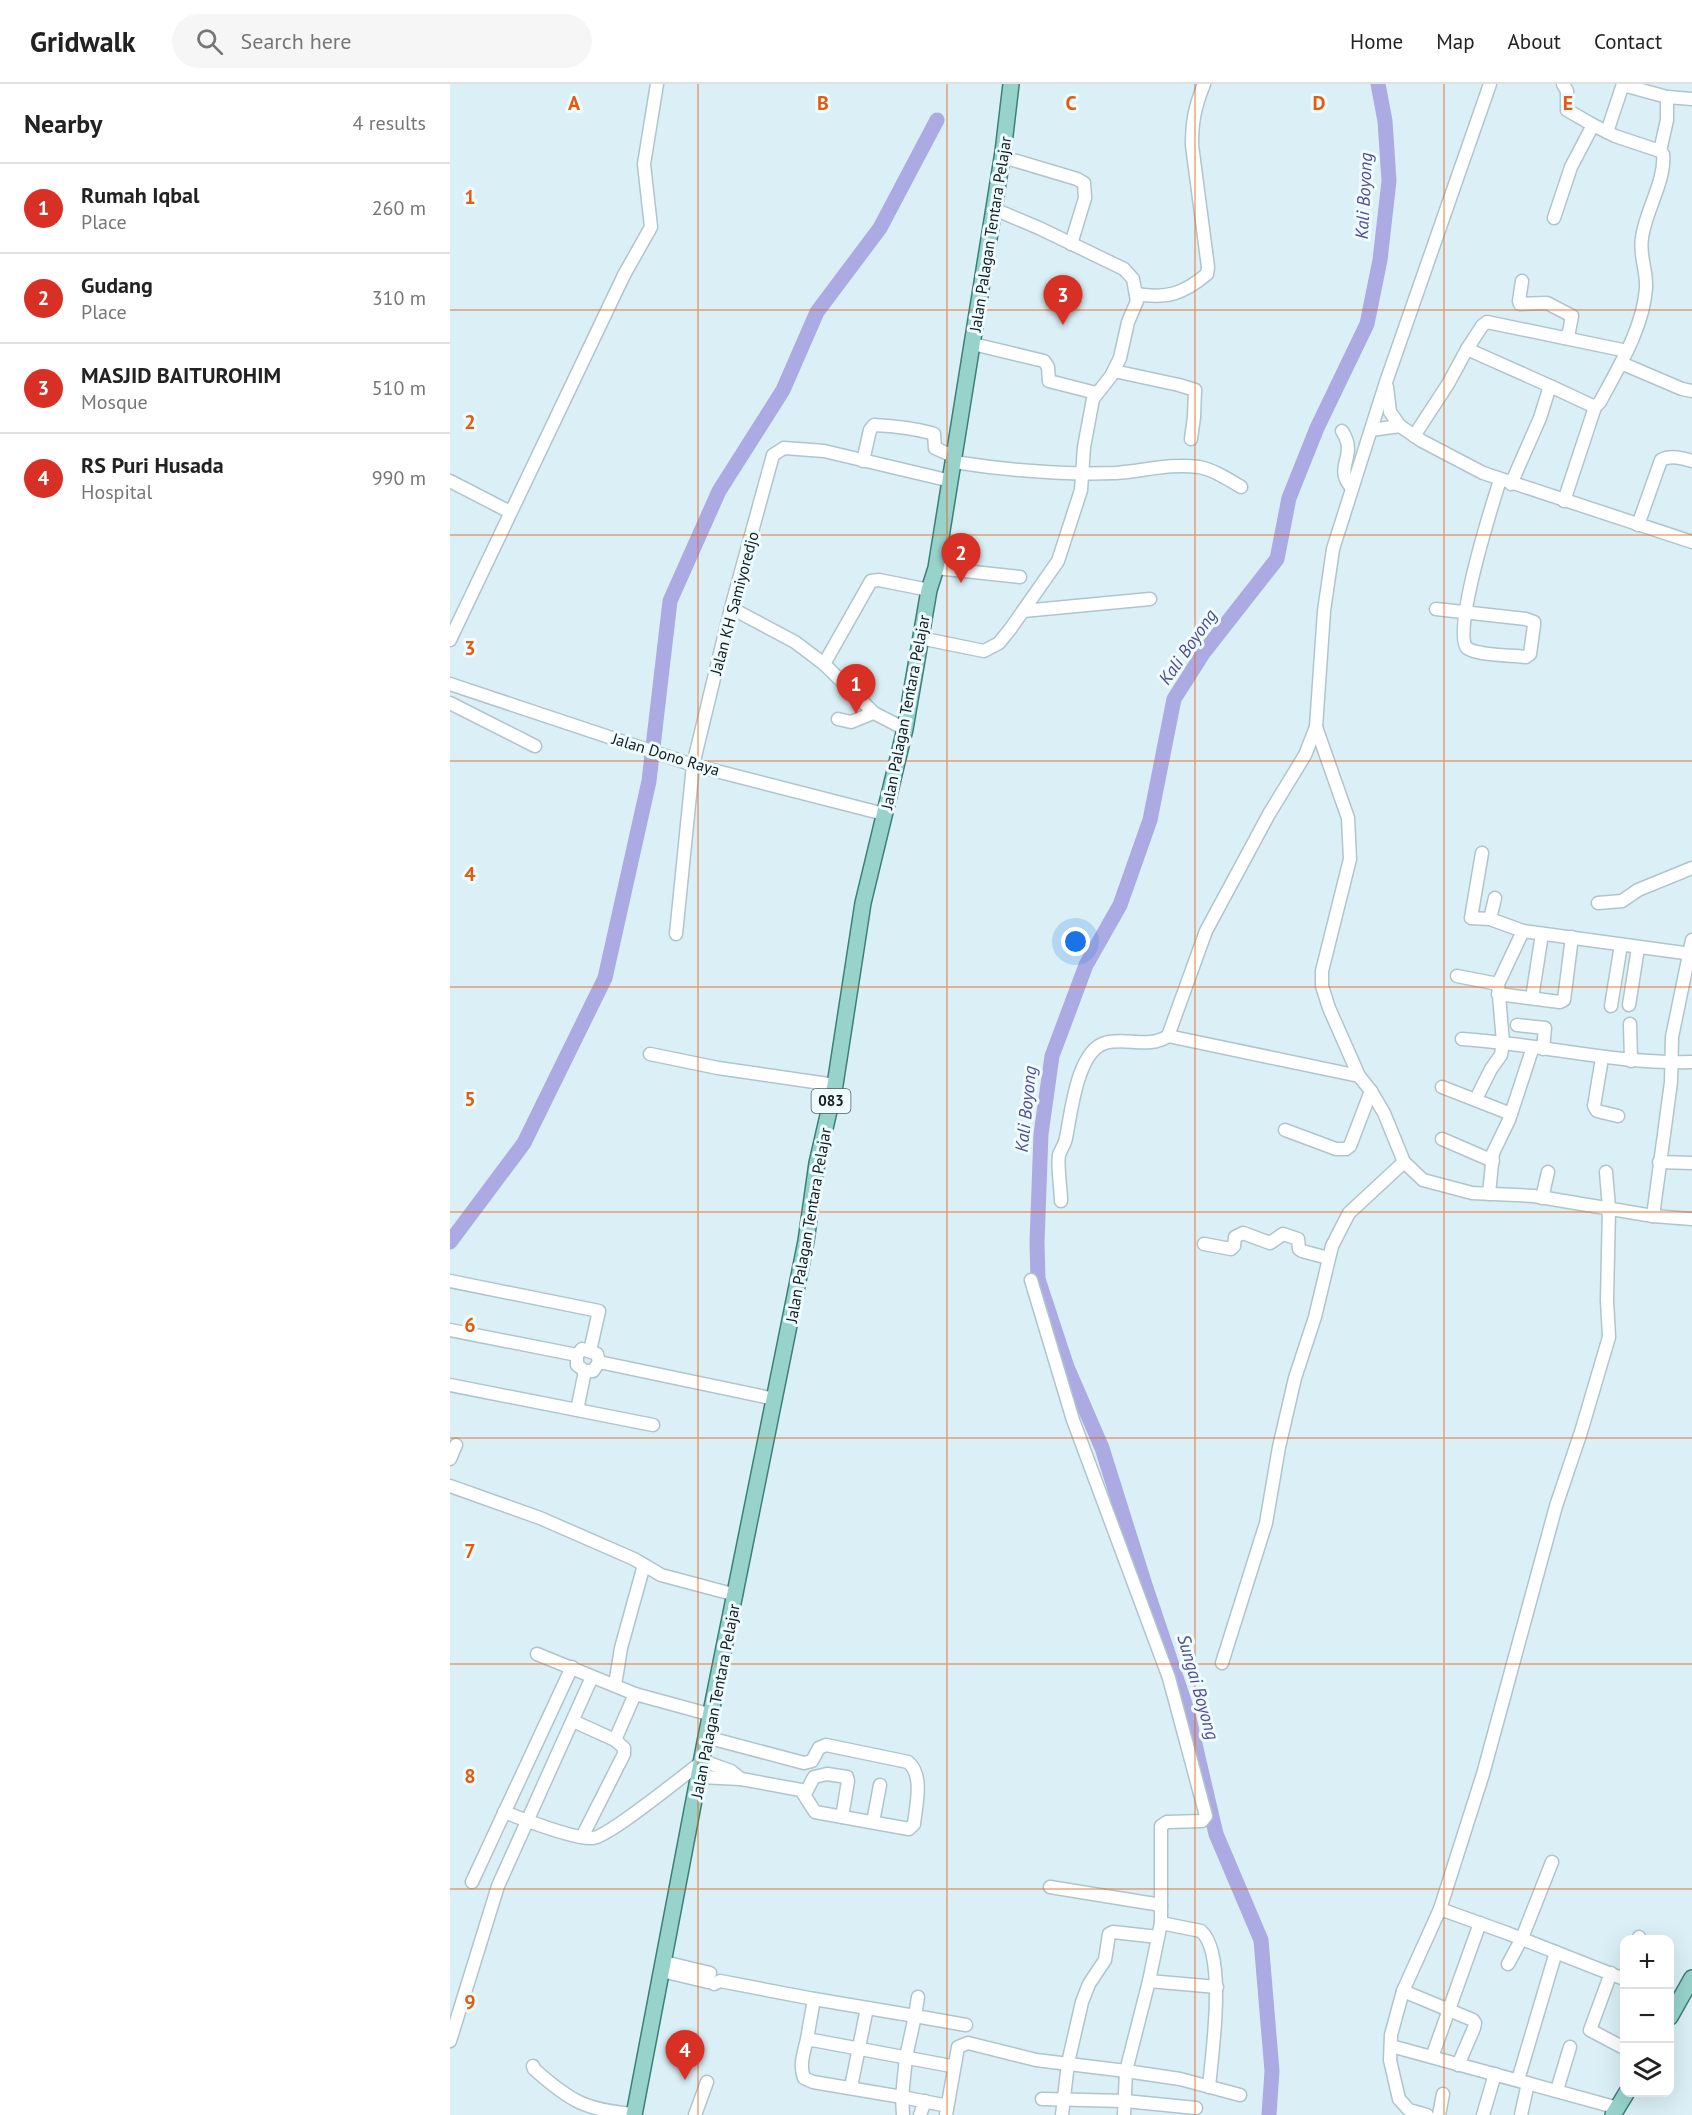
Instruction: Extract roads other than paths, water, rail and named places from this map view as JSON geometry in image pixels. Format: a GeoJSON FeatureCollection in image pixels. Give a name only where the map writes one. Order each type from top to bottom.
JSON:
{"type":"FeatureCollection","features":[{"type":"Feature","properties":{"kind":"main road","name":"Jalan Palagan Tentara Pelajar"},"geometry":{"type":"LineString","coordinates":[[634,2115],[706,1737],[806,1241],[817,1163],[835,1085],[863,903],[905,729],[929,590],[936,568],[1003,157],[1011,84]]}},
{"type":"Feature","properties":{"kind":"main road"},"geometry":{"type":"LineString","coordinates":[[1674,2005],[1692,1978]]}},
{"type":"Feature","properties":{"kind":"main road"},"geometry":{"type":"LineString","coordinates":[[1615,2111],[1623,2097]]}},
{"type":"Feature","properties":{"kind":"street"},"geometry":{"type":"LineString","coordinates":[[450,640],[624,275],[651,227],[644,164],[657,84]]}},
{"type":"Feature","properties":{"kind":"street"},"geometry":{"type":"LineString","coordinates":[[1136,294],[1171,296],[1207,274],[1208,267],[1192,145],[1194,106],[1204,84]]}},
{"type":"Feature","properties":{"kind":"street"},"geometry":{"type":"LineString","coordinates":[[1061,1202],[1059,1155],[1066,1140],[1074,1093],[1093,1049],[1103,1043],[1115,1041],[1160,1042],[1168,1036],[1206,932],[1269,814],[1305,755],[1316,727],[1324,611],[1333,549],[1386,382],[1490,84]]}},
{"type":"Feature","properties":{"kind":"street"},"geometry":{"type":"LineString","coordinates":[[1563,84],[1567,91],[1567,110],[1607,132],[1664,154],[1642,238],[1641,257],[1647,276],[1643,310],[1627,351],[1595,407],[1564,501]]}},
{"type":"Feature","properties":{"kind":"street"},"geometry":{"type":"LineString","coordinates":[[1607,132],[1623,85],[1667,97],[1692,99]]}},
{"type":"Feature","properties":{"kind":"street"},"geometry":{"type":"LineString","coordinates":[[1660,151],[1667,120],[1667,97]]}},
{"type":"Feature","properties":{"kind":"street"},"geometry":{"type":"LineString","coordinates":[[1554,218],[1571,167],[1593,125]]}},
{"type":"Feature","properties":{"kind":"street"},"geometry":{"type":"LineString","coordinates":[[1003,157],[1084,183],[1085,198],[1071,243]]}},
{"type":"Feature","properties":{"kind":"street"},"geometry":{"type":"LineString","coordinates":[[920,638],[984,651],[999,644],[1058,561],[1081,490],[1089,413],[1096,393],[1114,371],[1120,358],[1128,322],[1137,301],[1133,279],[1124,269],[994,209]]}},
{"type":"Feature","properties":{"kind":"street"},"geometry":{"type":"LineString","coordinates":[[1522,281],[1520,304],[1547,303],[1572,316],[1569,332],[1565,338]]}},
{"type":"Feature","properties":{"kind":"street"},"geometry":{"type":"LineString","coordinates":[[1414,436],[1448,384],[1467,349],[1487,322],[1627,351]]}},
{"type":"Feature","properties":{"kind":"street"},"geometry":{"type":"LineString","coordinates":[[973,344],[1044,361],[1048,367],[1049,381],[1096,393]]}},
{"type":"Feature","properties":{"kind":"street"},"geometry":{"type":"LineString","coordinates":[[1467,349],[1595,407]]}},
{"type":"Feature","properties":{"kind":"street"},"geometry":{"type":"LineString","coordinates":[[1621,363],[1682,389],[1692,391]]}},
{"type":"Feature","properties":{"kind":"street"},"geometry":{"type":"LineString","coordinates":[[1114,371],[1195,390],[1191,439]]}},
{"type":"Feature","properties":{"kind":"street"},"geometry":{"type":"LineString","coordinates":[[1386,382],[1390,412],[1400,426],[1414,436],[1483,473],[1692,543]]}},
{"type":"Feature","properties":{"kind":"street"},"geometry":{"type":"LineString","coordinates":[[1436,609],[1466,612],[1526,619],[1534,622],[1530,654],[1526,657],[1476,652],[1467,648],[1463,643],[1466,612],[1481,540],[1506,482],[1540,418],[1550,386]]}},
{"type":"Feature","properties":{"kind":"street"},"geometry":{"type":"LineString","coordinates":[[863,461],[870,430],[874,425],[906,427],[934,434],[935,448],[954,460],[1001,470],[1116,472],[1167,467],[1199,467],[1224,476],[1240,487]]}},
{"type":"Feature","properties":{"kind":"street"},"geometry":{"type":"LineString","coordinates":[[1371,430],[1400,426]]}},
{"type":"Feature","properties":{"kind":"street"},"geometry":{"type":"LineString","coordinates":[[1342,431],[1349,449],[1344,471],[1345,480],[1352,488]]}},
{"type":"Feature","properties":{"kind":"street","name":"Jalan KH Samiyoredjo"},"geometry":{"type":"LineString","coordinates":[[676,934],[693,765],[731,608],[773,455],[784,448],[824,451],[951,481]]}},
{"type":"Feature","properties":{"kind":"street"},"geometry":{"type":"LineString","coordinates":[[1638,525],[1661,460],[1672,457],[1692,461]]}},
{"type":"Feature","properties":{"kind":"street"},"geometry":{"type":"LineString","coordinates":[[450,481],[510,512]]}},
{"type":"Feature","properties":{"kind":"street"},"geometry":{"type":"LineString","coordinates":[[936,568],[1020,577]]}},
{"type":"Feature","properties":{"kind":"street"},"geometry":{"type":"LineString","coordinates":[[824,664],[871,582],[879,580],[929,590]]}},
{"type":"Feature","properties":{"kind":"street"},"geometry":{"type":"LineString","coordinates":[[1023,611],[1150,599]]}},
{"type":"Feature","properties":{"kind":"street"},"geometry":{"type":"LineString","coordinates":[[731,608],[795,642],[824,664],[873,713],[905,729]]}},
{"type":"Feature","properties":{"kind":"street","name":"Jalan Dono Raya"},"geometry":{"type":"LineString","coordinates":[[450,684],[693,765],[884,814]]}},
{"type":"Feature","properties":{"kind":"street"},"geometry":{"type":"LineString","coordinates":[[450,703],[535,746]]}},
{"type":"Feature","properties":{"kind":"street"},"geometry":{"type":"LineString","coordinates":[[838,719],[851,722],[873,713]]}},
{"type":"Feature","properties":{"kind":"street"},"geometry":{"type":"LineString","coordinates":[[1316,727],[1348,818],[1350,859],[1322,970],[1322,986],[1329,1008],[1359,1076],[1384,1113],[1404,1162],[1423,1180],[1472,1193],[1542,1198],[1653,1216],[1692,1219]]}},
{"type":"Feature","properties":{"kind":"street"},"geometry":{"type":"LineString","coordinates":[[1482,853],[1471,918],[1490,920],[1523,932],[1691,954]]}},
{"type":"Feature","properties":{"kind":"street"},"geometry":{"type":"LineString","coordinates":[[1598,903],[1622,901],[1638,891],[1692,868]]}},
{"type":"Feature","properties":{"kind":"street"},"geometry":{"type":"LineString","coordinates":[[1490,920],[1496,898]]}},
{"type":"Feature","properties":{"kind":"street"},"geometry":{"type":"LineString","coordinates":[[1476,1099],[1501,1055],[1503,1042],[1498,989],[1523,932]]}},
{"type":"Feature","properties":{"kind":"street"},"geometry":{"type":"LineString","coordinates":[[1532,998],[1542,934]]}},
{"type":"Feature","properties":{"kind":"street"},"geometry":{"type":"LineString","coordinates":[[1457,976],[1532,998],[1560,1002],[1565,999],[1572,937]]}},
{"type":"Feature","properties":{"kind":"street"},"geometry":{"type":"LineString","coordinates":[[1653,1216],[1670,1093],[1672,1037],[1691,954],[1692,940]]}},
{"type":"Feature","properties":{"kind":"street"},"geometry":{"type":"LineString","coordinates":[[1611,1006],[1621,945]]}},
{"type":"Feature","properties":{"kind":"street"},"geometry":{"type":"LineString","coordinates":[[1629,1005],[1638,948]]}},
{"type":"Feature","properties":{"kind":"street"},"geometry":{"type":"LineString","coordinates":[[1630,1024],[1631,1061]]}},
{"type":"Feature","properties":{"kind":"street"},"geometry":{"type":"LineString","coordinates":[[1489,1194],[1493,1153],[1512,1114],[1545,1028],[1517,1025]]}},
{"type":"Feature","properties":{"kind":"street"},"geometry":{"type":"LineString","coordinates":[[1168,1036],[1359,1076]]}},
{"type":"Feature","properties":{"kind":"street"},"geometry":{"type":"LineString","coordinates":[[1462,1039],[1503,1042],[1631,1061],[1692,1062]]}},
{"type":"Feature","properties":{"kind":"street"},"geometry":{"type":"LineString","coordinates":[[650,1054],[718,1068],[835,1085]]}},
{"type":"Feature","properties":{"kind":"street"},"geometry":{"type":"LineString","coordinates":[[1602,1058],[1594,1106],[1599,1112],[1618,1116]]}},
{"type":"Feature","properties":{"kind":"street"},"geometry":{"type":"LineString","coordinates":[[1442,1088],[1512,1114]]}},
{"type":"Feature","properties":{"kind":"street"},"geometry":{"type":"LineString","coordinates":[[1285,1130],[1336,1149],[1346,1149],[1350,1146],[1371,1091]]}},
{"type":"Feature","properties":{"kind":"street"},"geometry":{"type":"LineString","coordinates":[[1442,1140],[1493,1161]]}},
{"type":"Feature","properties":{"kind":"street"},"geometry":{"type":"LineString","coordinates":[[1222,1663],[1266,1523],[1294,1378],[1315,1317],[1332,1246],[1349,1213],[1404,1162]]}},
{"type":"Feature","properties":{"kind":"street"},"geometry":{"type":"LineString","coordinates":[[1659,1162],[1692,1163]]}},
{"type":"Feature","properties":{"kind":"street"},"geometry":{"type":"LineString","coordinates":[[1542,1198],[1548,1172]]}},
{"type":"Feature","properties":{"kind":"street"},"geometry":{"type":"LineString","coordinates":[[1427,2115],[1409,2110],[1399,2099],[1390,2060],[1391,2036],[1403,1990],[1440,1909],[1483,1774],[1556,1506],[1609,1337],[1607,1300],[1609,1208],[1606,1172]]}},
{"type":"Feature","properties":{"kind":"street"},"geometry":{"type":"LineString","coordinates":[[1203,1244],[1231,1249],[1234,1246],[1235,1237],[1243,1233],[1270,1243],[1283,1234],[1298,1239],[1299,1249],[1302,1251],[1328,1258]]}},
{"type":"Feature","properties":{"kind":"street"},"geometry":{"type":"LineString","coordinates":[[450,1281],[599,1311],[590,1351]]}},
{"type":"Feature","properties":{"kind":"street"},"geometry":{"type":"LineString","coordinates":[[1031,1281],[1073,1420],[1169,1678],[1206,1816],[1202,1821],[1167,1821],[1161,1826],[1161,1923],[1126,2071],[1124,2115]]}},
{"type":"Feature","properties":{"kind":"street"},"geometry":{"type":"LineString","coordinates":[[450,1330],[577,1355]]}},
{"type":"Feature","properties":{"kind":"street"},"geometry":{"type":"LineString","coordinates":[[582,1349],[590,1351],[597,1354],[599,1362],[593,1371],[585,1371],[577,1365],[577,1355],[582,1349]]}},
{"type":"Feature","properties":{"kind":"street"},"geometry":{"type":"LineString","coordinates":[[599,1362],[774,1399]]}},
{"type":"Feature","properties":{"kind":"street"},"geometry":{"type":"LineString","coordinates":[[577,1410],[585,1371]]}},
{"type":"Feature","properties":{"kind":"street"},"geometry":{"type":"LineString","coordinates":[[450,1386],[653,1425]]}},
{"type":"Feature","properties":{"kind":"street"},"geometry":{"type":"LineString","coordinates":[[450,1459],[456,1445]]}},
{"type":"Feature","properties":{"kind":"street"},"geometry":{"type":"LineString","coordinates":[[450,1486],[540,1518],[644,1565],[661,1575],[736,1595]]}},
{"type":"Feature","properties":{"kind":"street"},"geometry":{"type":"LineString","coordinates":[[615,1685],[621,1648],[644,1565]]}},
{"type":"Feature","properties":{"kind":"street"},"geometry":{"type":"LineString","coordinates":[[537,1654],[635,1694],[712,1715]]}},
{"type":"Feature","properties":{"kind":"street"},"geometry":{"type":"LineString","coordinates":[[472,1882],[572,1667]]}},
{"type":"Feature","properties":{"kind":"street"},"geometry":{"type":"LineString","coordinates":[[450,2040],[455,2010],[498,1887],[592,1677]]}},
{"type":"Feature","properties":{"kind":"street"},"geometry":{"type":"LineString","coordinates":[[615,1740],[635,1694]]}},
{"type":"Feature","properties":{"kind":"street"},"geometry":{"type":"LineString","coordinates":[[573,1720],[621,1743],[624,1754],[582,1837]]}},
{"type":"Feature","properties":{"kind":"street"},"geometry":{"type":"LineString","coordinates":[[700,1777],[741,1779],[801,1790],[815,1812],[913,1828],[917,1779],[915,1768],[908,1762],[826,1745],[819,1748],[812,1761],[804,1763],[706,1737]]}},
{"type":"Feature","properties":{"kind":"street"},"geometry":{"type":"LineString","coordinates":[[504,1812],[527,1821],[593,1838],[611,1830],[703,1761],[731,1771],[741,1779]]}},
{"type":"Feature","properties":{"kind":"street"},"geometry":{"type":"LineString","coordinates":[[805,1794],[814,1778],[827,1774],[847,1778],[842,1817]]}},
{"type":"Feature","properties":{"kind":"street"},"geometry":{"type":"LineString","coordinates":[[873,1822],[880,1785]]}},
{"type":"Feature","properties":{"kind":"street"},"geometry":{"type":"LineString","coordinates":[[1508,1964],[1522,1938],[1552,1862]]}},
{"type":"Feature","properties":{"kind":"street"},"geometry":{"type":"LineString","coordinates":[[1050,1887],[1161,1905]]}},
{"type":"Feature","properties":{"kind":"street"},"geometry":{"type":"LineString","coordinates":[[1440,1909],[1620,1974],[1590,2030],[1620,2046]]}},
{"type":"Feature","properties":{"kind":"street"},"geometry":{"type":"LineString","coordinates":[[1161,1923],[1201,1931],[1205,1934],[1212,1956],[1217,1987],[1209,2086]]}},
{"type":"Feature","properties":{"kind":"street"},"geometry":{"type":"LineString","coordinates":[[1432,2057],[1480,1923]]}},
{"type":"Feature","properties":{"kind":"street"},"geometry":{"type":"LineString","coordinates":[[1062,2115],[1068,2063],[1082,2002],[1089,1984],[1103,1964],[1109,1934],[1113,1932],[1158,1937]]}},
{"type":"Feature","properties":{"kind":"street"},"geometry":{"type":"LineString","coordinates":[[1521,2115],[1523,2081],[1556,1952]]}},
{"type":"Feature","properties":{"kind":"street"},"geometry":{"type":"LineString","coordinates":[[663,1967],[814,1999],[966,2025]]}},
{"type":"Feature","properties":{"kind":"street"},"geometry":{"type":"LineString","coordinates":[[1149,1981],[1217,1987]]}},
{"type":"Feature","properties":{"kind":"street"},"geometry":{"type":"LineString","coordinates":[[1403,1990],[1470,2018],[1475,2023],[1458,2065]]}},
{"type":"Feature","properties":{"kind":"street"},"geometry":{"type":"LineString","coordinates":[[903,2115],[902,2097],[906,2057],[918,1997]]}},
{"type":"Feature","properties":{"kind":"street"},"geometry":{"type":"LineString","coordinates":[[814,1999],[801,2070],[804,2078],[813,2082],[925,2101],[945,2110],[958,2047],[962,2044],[974,2044],[1017,2056],[1180,2079],[1240,2095]]}},
{"type":"Feature","properties":{"kind":"street"},"geometry":{"type":"LineString","coordinates":[[851,2087],[867,2008]]}},
{"type":"Feature","properties":{"kind":"street"},"geometry":{"type":"LineString","coordinates":[[807,2038],[951,2066]]}},
{"type":"Feature","properties":{"kind":"street"},"geometry":{"type":"LineString","coordinates":[[1391,2046],[1557,2090],[1615,2111]]}},
{"type":"Feature","properties":{"kind":"street"},"geometry":{"type":"LineString","coordinates":[[1557,2090],[1570,2047]]}},
{"type":"Feature","properties":{"kind":"street"},"geometry":{"type":"LineString","coordinates":[[533,2066],[558,2090],[582,2105],[608,2112],[634,2115]]}},
{"type":"Feature","properties":{"kind":"street"},"geometry":{"type":"LineString","coordinates":[[1483,2115],[1495,2074]]}},
{"type":"Feature","properties":{"kind":"street"},"geometry":{"type":"LineString","coordinates":[[695,2115],[707,2082]]}},
{"type":"Feature","properties":{"kind":"street"},"geometry":{"type":"LineString","coordinates":[[1439,2115],[1443,2094]]}},
{"type":"Feature","properties":{"kind":"street"},"geometry":{"type":"LineString","coordinates":[[1042,2099],[1125,2101],[1196,2108]]}},
{"type":"Feature","properties":{"kind":"street"},"geometry":{"type":"LineString","coordinates":[[920,2115],[925,2101]]}},
{"type":"Feature","properties":{"kind":"waterway","name":"Kali Boyong"},"geometry":{"type":"LineString","coordinates":[[1269,2115],[1272,2071],[1261,1940],[1216,1834],[1187,1710],[1102,1448],[1067,1367],[1038,1279],[1041,1134],[1052,1056],[1086,965],[1120,905],[1150,820],[1174,699],[1204,652],[1277,559],[1289,498],[1317,428],[1367,324],[1380,260],[1389,181],[1385,121],[1378,84]]}},
{"type":"Feature","properties":{"kind":"waterway"},"geometry":{"type":"LineString","coordinates":[[450,1242],[524,1143],[605,978],[649,781],[670,601],[719,491],[783,390],[817,312],[880,228],[937,120]]}},
{"type":"Feature","properties":{"kind":"place","name":"MASJID BAITUROHIM"},"geometry":{"type":"Point","coordinates":[1063,325]}},
{"type":"Feature","properties":{"kind":"place","name":"Gudang"},"geometry":{"type":"Point","coordinates":[961,583]}},
{"type":"Feature","properties":{"kind":"place","name":"Rumah Iqbal"},"geometry":{"type":"Point","coordinates":[856,714]}},
{"type":"Feature","properties":{"kind":"place","name":"RS Puri Husada"},"geometry":{"type":"Point","coordinates":[685,2080]}},
{"type":"Feature","properties":{"kind":"water label","name":"Sungai Boyong"},"geometry":{"type":"Point","coordinates":[1198,1687]}}]}
